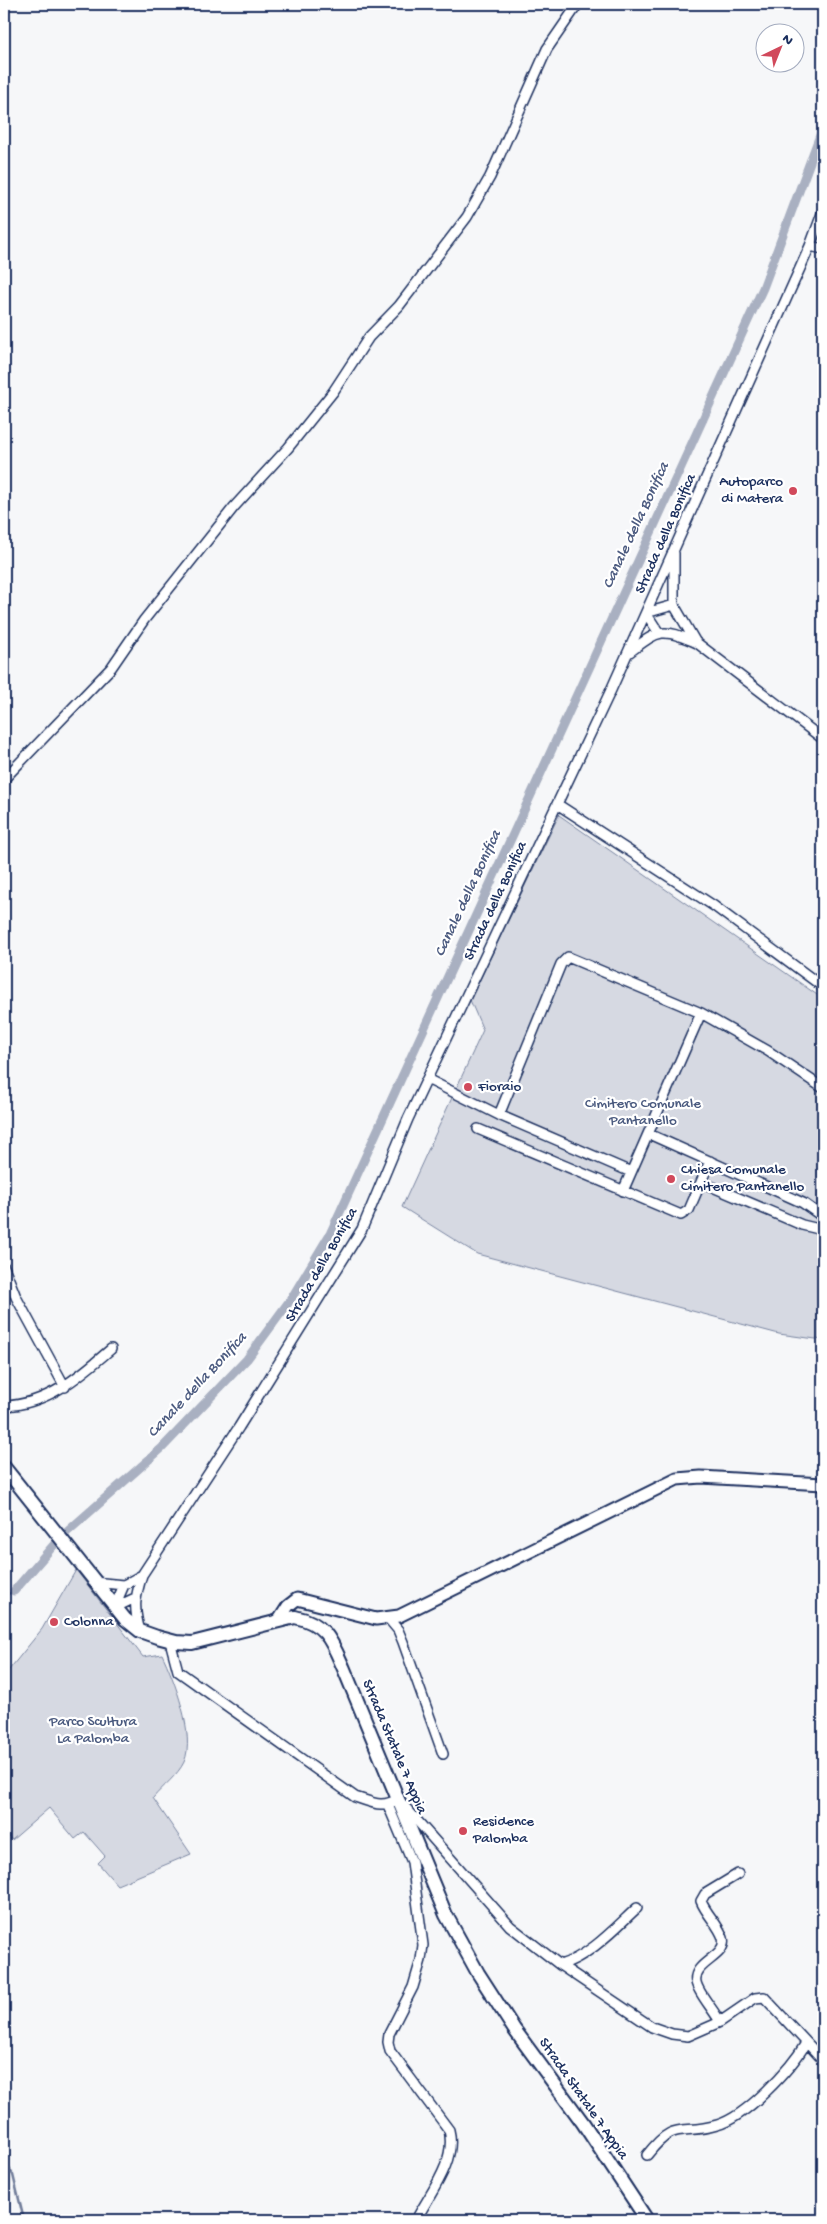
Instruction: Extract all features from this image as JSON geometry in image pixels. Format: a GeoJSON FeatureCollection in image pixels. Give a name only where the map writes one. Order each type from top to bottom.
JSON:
{"type":"FeatureCollection","features":[{"type":"Feature","properties":{"kind":"main road","name":"Strada Statale 7 Appia"},"geometry":{"type":"LineString","coordinates":[[4,1468],[114,1608],[140,1631],[170,1641],[192,1642],[216,1638],[295,1617],[310,1620],[331,1640],[393,1802],[446,1915],[478,1973],[514,2029],[583,2123],[647,2220]]}},
{"type":"Feature","properties":{"kind":"main road"},"geometry":{"type":"LineString","coordinates":[[279,1620],[288,1606],[297,1599],[376,1619],[399,1616],[677,1479],[701,1476],[823,1484]]}},
{"type":"Feature","properties":{"kind":"street"},"geometry":{"type":"LineString","coordinates":[[4,779],[111,668],[144,620],[234,507],[288,448],[333,392],[369,337],[399,306],[467,217],[490,177],[547,49],[578,4]]}},
{"type":"Feature","properties":{"kind":"street","name":"Strada della Bonifica"},"geometry":{"type":"LineString","coordinates":[[142,1575],[239,1427],[362,1229],[427,1080],[646,613],[810,246],[823,211]]}},
{"type":"Feature","properties":{"kind":"street"},"geometry":{"type":"LineString","coordinates":[[810,246],[823,249]]}},
{"type":"Feature","properties":{"kind":"street"},"geometry":{"type":"LineString","coordinates":[[674,549],[674,605],[697,643]]}},
{"type":"Feature","properties":{"kind":"street"},"geometry":{"type":"LineString","coordinates":[[659,633],[646,613],[674,605]]}},
{"type":"Feature","properties":{"kind":"street"},"geometry":{"type":"LineString","coordinates":[[626,655],[654,633],[674,632],[697,643],[823,738]]}},
{"type":"Feature","properties":{"kind":"street"},"geometry":{"type":"LineString","coordinates":[[557,804],[714,906],[823,987]]}},
{"type":"Feature","properties":{"kind":"street"},"geometry":{"type":"LineString","coordinates":[[499,1115],[561,964],[568,957],[701,1013],[768,1050],[823,1088]]}},
{"type":"Feature","properties":{"kind":"street"},"geometry":{"type":"LineString","coordinates":[[623,1191],[701,1013]]}},
{"type":"Feature","properties":{"kind":"street"},"geometry":{"type":"LineString","coordinates":[[427,1080],[499,1115],[631,1172]]}},
{"type":"Feature","properties":{"kind":"street"},"geometry":{"type":"LineString","coordinates":[[478,1129],[681,1215],[689,1210],[710,1162]]}},
{"type":"Feature","properties":{"kind":"street"},"geometry":{"type":"LineString","coordinates":[[649,1134],[803,1203],[823,1217]]}},
{"type":"Feature","properties":{"kind":"street"},"geometry":{"type":"LineString","coordinates":[[701,1182],[802,1225],[823,1230]]}},
{"type":"Feature","properties":{"kind":"street"},"geometry":{"type":"LineString","coordinates":[[4,1267],[16,1297],[65,1387]]}},
{"type":"Feature","properties":{"kind":"street"},"geometry":{"type":"LineString","coordinates":[[4,1406],[39,1397],[65,1387],[111,1349]]}},
{"type":"Feature","properties":{"kind":"street"},"geometry":{"type":"LineString","coordinates":[[93,1582],[124,1585],[142,1575]]}},
{"type":"Feature","properties":{"kind":"street"},"geometry":{"type":"LineString","coordinates":[[140,1631],[134,1612],[135,1598],[142,1575]]}},
{"type":"Feature","properties":{"kind":"street"},"geometry":{"type":"LineString","coordinates":[[114,1608],[124,1585]]}},
{"type":"Feature","properties":{"kind":"street"},"geometry":{"type":"LineString","coordinates":[[114,1608],[135,1598]]}},
{"type":"Feature","properties":{"kind":"street"},"geometry":{"type":"LineString","coordinates":[[388,1618],[398,1630],[403,1642],[443,1754]]}},
{"type":"Feature","properties":{"kind":"street"},"geometry":{"type":"LineString","coordinates":[[170,1641],[178,1671],[354,1797],[393,1802],[510,1926],[560,1965],[652,2027],[672,2034],[688,2036],[720,2022],[754,1998],[764,1997],[823,2060]]}},
{"type":"Feature","properties":{"kind":"street"},"geometry":{"type":"LineString","coordinates":[[393,1802],[412,1862],[423,1940],[422,1960],[412,1987],[389,2034],[388,2042],[390,2051],[449,2130],[452,2142],[445,2167],[416,2220]]}},
{"type":"Feature","properties":{"kind":"street"},"geometry":{"type":"LineString","coordinates":[[720,2022],[715,2010],[696,1984],[695,1976],[701,1967],[720,1950],[723,1944],[723,1937],[705,1912],[701,1901],[705,1894],[738,1874]]}},
{"type":"Feature","properties":{"kind":"street"},"geometry":{"type":"LineString","coordinates":[[560,1965],[573,1961],[637,1908]]}},
{"type":"Feature","properties":{"kind":"street"},"geometry":{"type":"LineString","coordinates":[[648,2155],[664,2135],[679,2129],[717,2126],[736,2117],[752,2106],[800,2054],[806,2043]]}},
{"type":"Feature","properties":{"kind":"green space","name":"Cimitero Comunale Pantanello"},"geometry":{"type":"Polygon","coordinates":[[[559,815],[823,999],[823,1340],[779,1334],[477,1254],[402,1207],[483,1030],[470,1000],[559,815]]]}},
{"type":"Feature","properties":{"kind":"green space","name":"Parco Scultura La Palomba"},"geometry":{"type":"Polygon","coordinates":[[[76,1570],[143,1657],[162,1654],[182,1708],[187,1738],[187,1751],[184,1762],[174,1776],[153,1798],[191,1854],[117,1885],[98,1863],[105,1856],[84,1832],[75,1839],[49,1808],[12,1840],[4,1831],[4,1676],[42,1629],[76,1570]]]}},
{"type":"Feature","properties":{"kind":"waterway","name":"Canale della Bonifica"},"geometry":{"type":"LineString","coordinates":[[14,1591],[59,1539],[162,1448],[247,1359],[291,1299],[330,1234],[763,288],[823,127]]}},
{"type":"Feature","properties":{"kind":"waterway"},"geometry":{"type":"LineString","coordinates":[[4,1596],[14,1591]]}},
{"type":"Feature","properties":{"kind":"waterway"},"geometry":{"type":"LineString","coordinates":[[4,2160],[13,2175],[24,2220]]}},
{"type":"Feature","properties":{"kind":"place","name":"Autoparco di Matera"},"geometry":{"type":"Point","coordinates":[793,491]}},
{"type":"Feature","properties":{"kind":"place","name":"Fioraio"},"geometry":{"type":"Point","coordinates":[468,1087]}},
{"type":"Feature","properties":{"kind":"place","name":"Chiesa Comunale Cimitero Pantanello"},"geometry":{"type":"Point","coordinates":[671,1179]}},
{"type":"Feature","properties":{"kind":"place","name":"Colonna"},"geometry":{"type":"Point","coordinates":[54,1622]}},
{"type":"Feature","properties":{"kind":"place","name":"Residence Palomba"},"geometry":{"type":"Point","coordinates":[463,1831]}}]}
